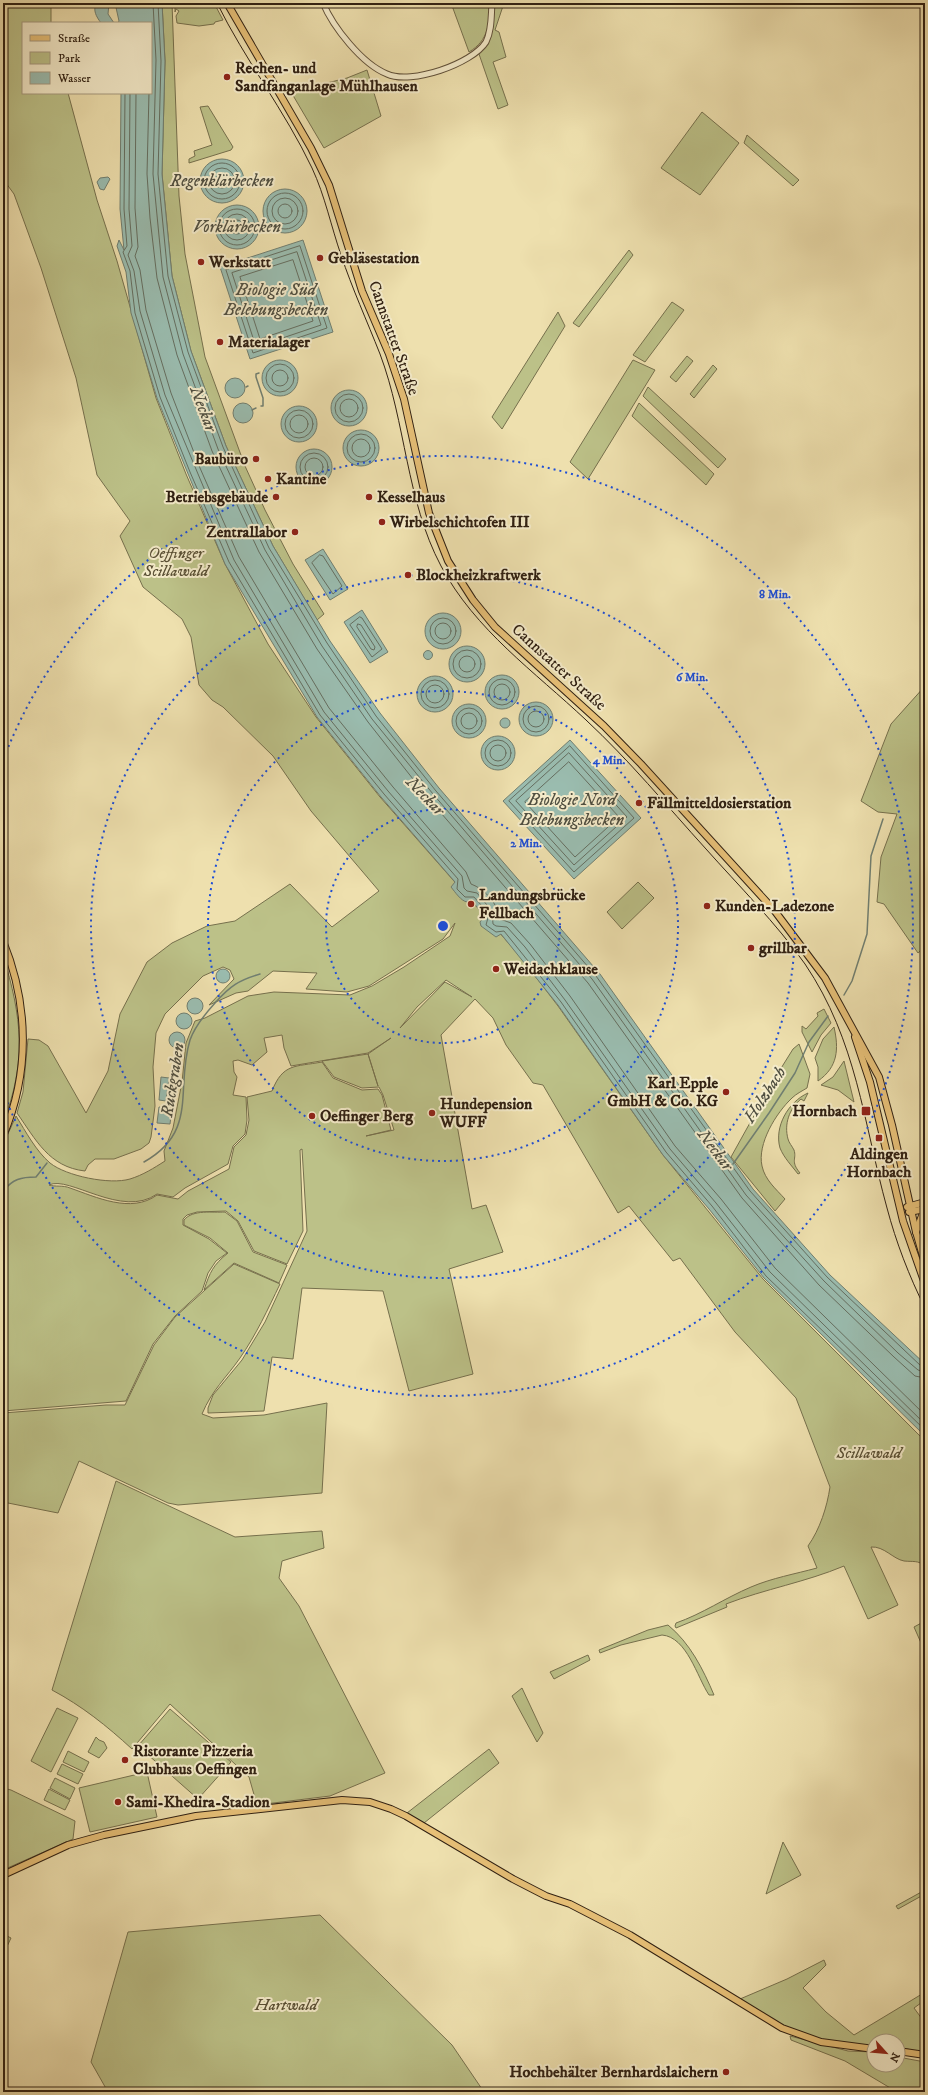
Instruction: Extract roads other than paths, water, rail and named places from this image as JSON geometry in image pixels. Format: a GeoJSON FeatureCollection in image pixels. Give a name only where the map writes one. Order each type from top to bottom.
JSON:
{"type":"FeatureCollection","features":[{"type":"Feature","properties":{"kind":"main road","name":"Cannstatter Straße"},"geometry":{"type":"LineString","coordinates":[[227,3],[321,166],[334,200],[352,260],[389,354],[404,400],[429,513],[448,561],[473,600],[495,627],[604,726],[774,910],[825,978],[872,1063],[882,1086],[909,1205],[925,1263]]}},
{"type":"Feature","properties":{"kind":"main road"},"geometry":{"type":"LineString","coordinates":[[3,941],[16,982],[23,1019],[24,1040],[18,1090],[3,1136]]}},
{"type":"Feature","properties":{"kind":"main road","name":"Cannstatter Straße"},"geometry":{"type":"LineString","coordinates":[[855,1034],[870,1082],[901,1212],[925,1284]]}},
{"type":"Feature","properties":{"kind":"main road"},"geometry":{"type":"LineString","coordinates":[[901,1212],[909,1205],[925,1202]]}},
{"type":"Feature","properties":{"kind":"main road"},"geometry":{"type":"LineString","coordinates":[[901,1212],[911,1213],[924,1210]]}},
{"type":"Feature","properties":{"kind":"main road"},"geometry":{"type":"LineString","coordinates":[[916,1232],[924,1210]]}},
{"type":"Feature","properties":{"kind":"main road"},"geometry":{"type":"LineString","coordinates":[[3,1875],[68,1846],[104,1835],[187,1817],[332,1800],[370,1802],[406,1816],[513,1879],[546,1896],[570,1904],[630,1935],[772,2022],[806,2038],[832,2044],[866,2048]]}},
{"type":"Feature","properties":{"kind":"main road"},"geometry":{"type":"LineString","coordinates":[[906,2052],[925,2055]]}},
{"type":"Feature","properties":{"kind":"street"},"geometry":{"type":"LineString","coordinates":[[323,3],[334,25],[370,63],[387,74],[397,78],[409,78],[426,75],[451,66],[478,50],[489,35],[492,3]]}},
{"type":"Feature","properties":{"kind":"water"},"geometry":{"type":"Polygon","coordinates":[[[96,3],[109,3],[108,14],[113,22],[100,22],[95,9],[96,3]]]}},
{"type":"Feature","properties":{"kind":"water","name":"Neckar"},"geometry":{"type":"Polygon","coordinates":[[[115,3],[162,3],[165,61],[162,174],[172,276],[191,351],[226,446],[273,546],[330,641],[380,713],[439,788],[600,974],[753,1189],[830,1275],[925,1364],[925,1436],[764,1278],[709,1209],[663,1155],[558,1005],[501,934],[496,937],[481,926],[480,922],[485,916],[471,900],[467,902],[456,894],[451,887],[455,882],[381,797],[317,717],[225,564],[157,398],[131,313],[126,272],[117,246],[119,240],[124,250],[120,209],[121,94],[152,94],[152,22],[119,21],[115,3]]]}},
{"type":"Feature","properties":{"kind":"water","name":"Regenklärbecken"},"geometry":{"type":"Polygon","coordinates":[[[218,159],[226,159],[238,165],[244,177],[244,185],[238,197],[226,203],[218,203],[206,197],[200,185],[200,177],[206,165],[218,159]]]}},
{"type":"Feature","properties":{"kind":"water"},"geometry":{"type":"Polygon","coordinates":[[[108,177],[110,179],[104,190],[100,189],[97,182],[100,178],[108,177]]]}},
{"type":"Feature","properties":{"kind":"water","name":"Vorklärbecken"},"geometry":{"type":"Polygon","coordinates":[[[281,189],[289,189],[301,195],[307,207],[307,215],[301,227],[289,233],[281,233],[269,227],[263,215],[263,207],[269,195],[281,189]]]}},
{"type":"Feature","properties":{"kind":"water","name":"Vorklärbecken"},"geometry":{"type":"Polygon","coordinates":[[[241,205],[246,206],[253,211],[258,218],[258,236],[253,243],[246,248],[233,249],[228,248],[221,243],[216,236],[215,223],[216,218],[221,211],[228,206],[241,205]]]}},
{"type":"Feature","properties":{"kind":"water","name":"Biologie Süd Belebungsbecken"},"geometry":{"type":"Polygon","coordinates":[[[303,240],[333,332],[250,359],[220,267],[303,240]]]}},
{"type":"Feature","properties":{"kind":"water"},"geometry":{"type":"Polygon","coordinates":[[[280,360],[290,363],[295,368],[298,378],[295,388],[290,393],[280,396],[270,393],[265,388],[262,378],[265,368],[270,363],[280,360]]]}},
{"type":"Feature","properties":{"kind":"water"},"geometry":{"type":"Polygon","coordinates":[[[235,378],[242,381],[245,388],[242,395],[235,398],[228,395],[225,388],[228,381],[235,378]]]}},
{"type":"Feature","properties":{"kind":"water"},"geometry":{"type":"Polygon","coordinates":[[[349,390],[362,395],[367,408],[362,421],[349,426],[336,421],[331,408],[336,395],[349,390]]]}},
{"type":"Feature","properties":{"kind":"water"},"geometry":{"type":"Polygon","coordinates":[[[243,403],[250,406],[253,413],[250,420],[243,423],[236,420],[233,413],[236,406],[243,403]]]}},
{"type":"Feature","properties":{"kind":"water"},"geometry":{"type":"Polygon","coordinates":[[[299,406],[312,411],[317,424],[312,437],[299,442],[286,437],[281,424],[286,411],[299,406]]]}},
{"type":"Feature","properties":{"kind":"water"},"geometry":{"type":"Polygon","coordinates":[[[361,430],[374,435],[379,448],[374,461],[361,466],[348,461],[343,448],[348,435],[361,430]]]}},
{"type":"Feature","properties":{"kind":"water"},"geometry":{"type":"Polygon","coordinates":[[[314,449],[327,454],[332,467],[327,480],[314,485],[301,480],[296,467],[301,454],[314,449]]]}},
{"type":"Feature","properties":{"kind":"water"},"geometry":{"type":"Polygon","coordinates":[[[323,549],[348,589],[330,600],[305,560],[323,549]]]}},
{"type":"Feature","properties":{"kind":"water"},"geometry":{"type":"Polygon","coordinates":[[[362,610],[388,652],[370,663],[344,622],[362,610]]]}},
{"type":"Feature","properties":{"kind":"water"},"geometry":{"type":"Polygon","coordinates":[[[443,613],[453,616],[458,621],[461,631],[458,641],[453,646],[443,649],[433,646],[428,641],[425,631],[428,621],[433,616],[443,613]]]}},
{"type":"Feature","properties":{"kind":"water"},"geometry":{"type":"Polygon","coordinates":[[[467,646],[477,649],[482,654],[485,664],[482,674],[477,679],[467,682],[457,679],[452,674],[449,664],[452,654],[457,649],[467,646]]]}},
{"type":"Feature","properties":{"kind":"water"},"geometry":{"type":"Polygon","coordinates":[[[426,651],[430,651],[432,655],[430,659],[426,659],[424,657],[424,653],[426,651]]]}},
{"type":"Feature","properties":{"kind":"water"},"geometry":{"type":"Polygon","coordinates":[[[499,675],[505,675],[514,680],[518,686],[518,698],[514,704],[505,709],[499,709],[490,704],[485,695],[485,689],[490,680],[499,675]]]}},
{"type":"Feature","properties":{"kind":"water"},"geometry":{"type":"Polygon","coordinates":[[[435,676],[448,681],[453,694],[448,707],[435,712],[422,707],[417,694],[422,681],[435,676]]]}},
{"type":"Feature","properties":{"kind":"water"},"geometry":{"type":"Polygon","coordinates":[[[536,702],[548,707],[553,719],[548,731],[536,736],[524,731],[519,719],[524,707],[536,702]]]}},
{"type":"Feature","properties":{"kind":"water"},"geometry":{"type":"Polygon","coordinates":[[[466,704],[472,704],[476,705],[483,711],[486,721],[485,728],[479,735],[472,738],[466,738],[462,737],[455,731],[452,724],[452,718],[453,714],[459,707],[466,704]]]}},
{"type":"Feature","properties":{"kind":"water"},"geometry":{"type":"Polygon","coordinates":[[[505,718],[510,723],[505,728],[500,723],[505,718]]]}},
{"type":"Feature","properties":{"kind":"water"},"geometry":{"type":"Polygon","coordinates":[[[498,736],[510,741],[515,753],[510,765],[498,770],[486,765],[481,753],[486,741],[498,736]]]}},
{"type":"Feature","properties":{"kind":"water","name":"Biologie Nord Belebungsbecken"},"geometry":{"type":"Polygon","coordinates":[[[570,740],[641,818],[574,879],[503,801],[570,740]]]}},
{"type":"Feature","properties":{"kind":"water"},"geometry":{"type":"Polygon","coordinates":[[[220,969],[226,969],[230,973],[230,979],[226,983],[220,983],[216,979],[216,973],[220,969]]]}},
{"type":"Feature","properties":{"kind":"water"},"geometry":{"type":"Polygon","coordinates":[[[192,998],[198,998],[203,1003],[201,1012],[198,1014],[192,1014],[187,1009],[187,1003],[192,998]]]}},
{"type":"Feature","properties":{"kind":"water"},"geometry":{"type":"Polygon","coordinates":[[[184,1013],[190,1015],[192,1021],[190,1027],[184,1029],[178,1027],[176,1021],[178,1015],[184,1013]]]}},
{"type":"Feature","properties":{"kind":"water"},"geometry":{"type":"Polygon","coordinates":[[[174,1032],[180,1032],[185,1037],[183,1046],[180,1048],[174,1048],[169,1043],[169,1037],[174,1032]]]}},
{"type":"Feature","properties":{"kind":"water"},"geometry":{"type":"Polygon","coordinates":[[[161,1077],[169,1078],[166,1101],[159,1100],[161,1077]]]}},
{"type":"Feature","properties":{"kind":"water"},"geometry":{"type":"Polygon","coordinates":[[[159,1107],[172,1108],[170,1124],[157,1123],[159,1107]]]}},
{"type":"Feature","properties":{"kind":"waterway"},"geometry":{"type":"LineString","coordinates":[[259,373],[256,374],[256,377],[263,398],[263,406],[261,406]]}},
{"type":"Feature","properties":{"kind":"waterway"},"geometry":{"type":"LineString","coordinates":[[252,410],[256,408]]}},
{"type":"Feature","properties":{"kind":"waterway","name":"Holzbach"},"geometry":{"type":"LineString","coordinates":[[844,995],[852,981],[867,934],[871,856],[883,819]]}},
{"type":"Feature","properties":{"kind":"waterway","name":"Ruckgraben"},"geometry":{"type":"LineString","coordinates":[[144,1162],[161,1150],[172,1137],[179,1123],[182,1108],[186,1058],[190,1040],[197,1025],[211,1007],[230,988],[240,981],[260,974]]}},
{"type":"Feature","properties":{"kind":"waterway","name":"Holzbach"},"geometry":{"type":"LineString","coordinates":[[733,1164],[795,1073],[809,1042],[828,1016]]}},
{"type":"Feature","properties":{"kind":"waterway","name":"Ruckgraben"},"geometry":{"type":"LineString","coordinates":[[3,1191],[14,1181],[36,1177],[47,1163]]}},
{"type":"Feature","properties":{"kind":"tram line"},"geometry":{"type":"LineString","coordinates":[[217,3],[240,45],[290,126],[317,179],[345,267],[389,380],[420,515],[429,541],[441,566],[455,589],[488,630],[602,735],[648,783],[757,905],[805,964],[822,993],[836,1022],[847,1052],[894,1233],[903,1259],[925,1308]]}},
{"type":"Feature","properties":{"kind":"place","name":"Rechen- und Sandfanganlage Mühlhausen"},"geometry":{"type":"Point","coordinates":[227,77]}},
{"type":"Feature","properties":{"kind":"place","name":"Gebläsestation"},"geometry":{"type":"Point","coordinates":[320,258]}},
{"type":"Feature","properties":{"kind":"place","name":"Werkstatt"},"geometry":{"type":"Point","coordinates":[201,262]}},
{"type":"Feature","properties":{"kind":"place","name":"Materialager"},"geometry":{"type":"Point","coordinates":[220,342]}},
{"type":"Feature","properties":{"kind":"place","name":"Baubüro"},"geometry":{"type":"Point","coordinates":[256,459]}},
{"type":"Feature","properties":{"kind":"place","name":"Kantine"},"geometry":{"type":"Point","coordinates":[268,479]}},
{"type":"Feature","properties":{"kind":"place","name":"Betriebsgebäude"},"geometry":{"type":"Point","coordinates":[276,497]}},
{"type":"Feature","properties":{"kind":"place","name":"Kesselhaus"},"geometry":{"type":"Point","coordinates":[369,497]}},
{"type":"Feature","properties":{"kind":"place","name":"Wirbelschichtofen III"},"geometry":{"type":"Point","coordinates":[382,522]}},
{"type":"Feature","properties":{"kind":"place","name":"Zentrallabor"},"geometry":{"type":"Point","coordinates":[295,532]}},
{"type":"Feature","properties":{"kind":"place","name":"Blockheizkraftwerk"},"geometry":{"type":"Point","coordinates":[408,575]}},
{"type":"Feature","properties":{"kind":"place","name":"Fällmitteldosierstation"},"geometry":{"type":"Point","coordinates":[639,803]}},
{"type":"Feature","properties":{"kind":"place","name":"Landungsbrücke Fellbach"},"geometry":{"type":"Point","coordinates":[471,904]}},
{"type":"Feature","properties":{"kind":"place","name":"Kunden-Ladezone"},"geometry":{"type":"Point","coordinates":[707,906]}},
{"type":"Feature","properties":{"kind":"place","name":"grillbar"},"geometry":{"type":"Point","coordinates":[751,948]}},
{"type":"Feature","properties":{"kind":"place","name":"Weidachklause"},"geometry":{"type":"Point","coordinates":[496,969]}},
{"type":"Feature","properties":{"kind":"place","name":"Karl Epple GmbH & Co. KG"},"geometry":{"type":"Point","coordinates":[726,1092]}},
{"type":"Feature","properties":{"kind":"place","name":"Hornbach"},"geometry":{"type":"Point","coordinates":[866,1111]}},
{"type":"Feature","properties":{"kind":"place","name":"Hundepension WUFF"},"geometry":{"type":"Point","coordinates":[432,1113]}},
{"type":"Feature","properties":{"kind":"place","name":"Oeffinger Berg"},"geometry":{"type":"Point","coordinates":[312,1116]}},
{"type":"Feature","properties":{"kind":"place","name":"Aldingen Hornbach"},"geometry":{"type":"Point","coordinates":[879,1138]}},
{"type":"Feature","properties":{"kind":"place","name":"Ristorante Pizzeria Clubhaus Oeffingen"},"geometry":{"type":"Point","coordinates":[125,1760]}},
{"type":"Feature","properties":{"kind":"place","name":"Sami-Khedira-Stadion"},"geometry":{"type":"Point","coordinates":[118,1802]}},
{"type":"Feature","properties":{"kind":"place","name":"Hochbehälter Bernhardslaichern"},"geometry":{"type":"Point","coordinates":[726,2072]}},
{"type":"Feature","properties":{"kind":"park label","name":"Oeffinger Scillawald"},"geometry":{"type":"Point","coordinates":[176,562]}},
{"type":"Feature","properties":{"kind":"park label","name":"Scillawald"},"geometry":{"type":"Point","coordinates":[869,1453]}},
{"type":"Feature","properties":{"kind":"park label","name":"Hartwald"},"geometry":{"type":"Point","coordinates":[286,2005]}}]}
